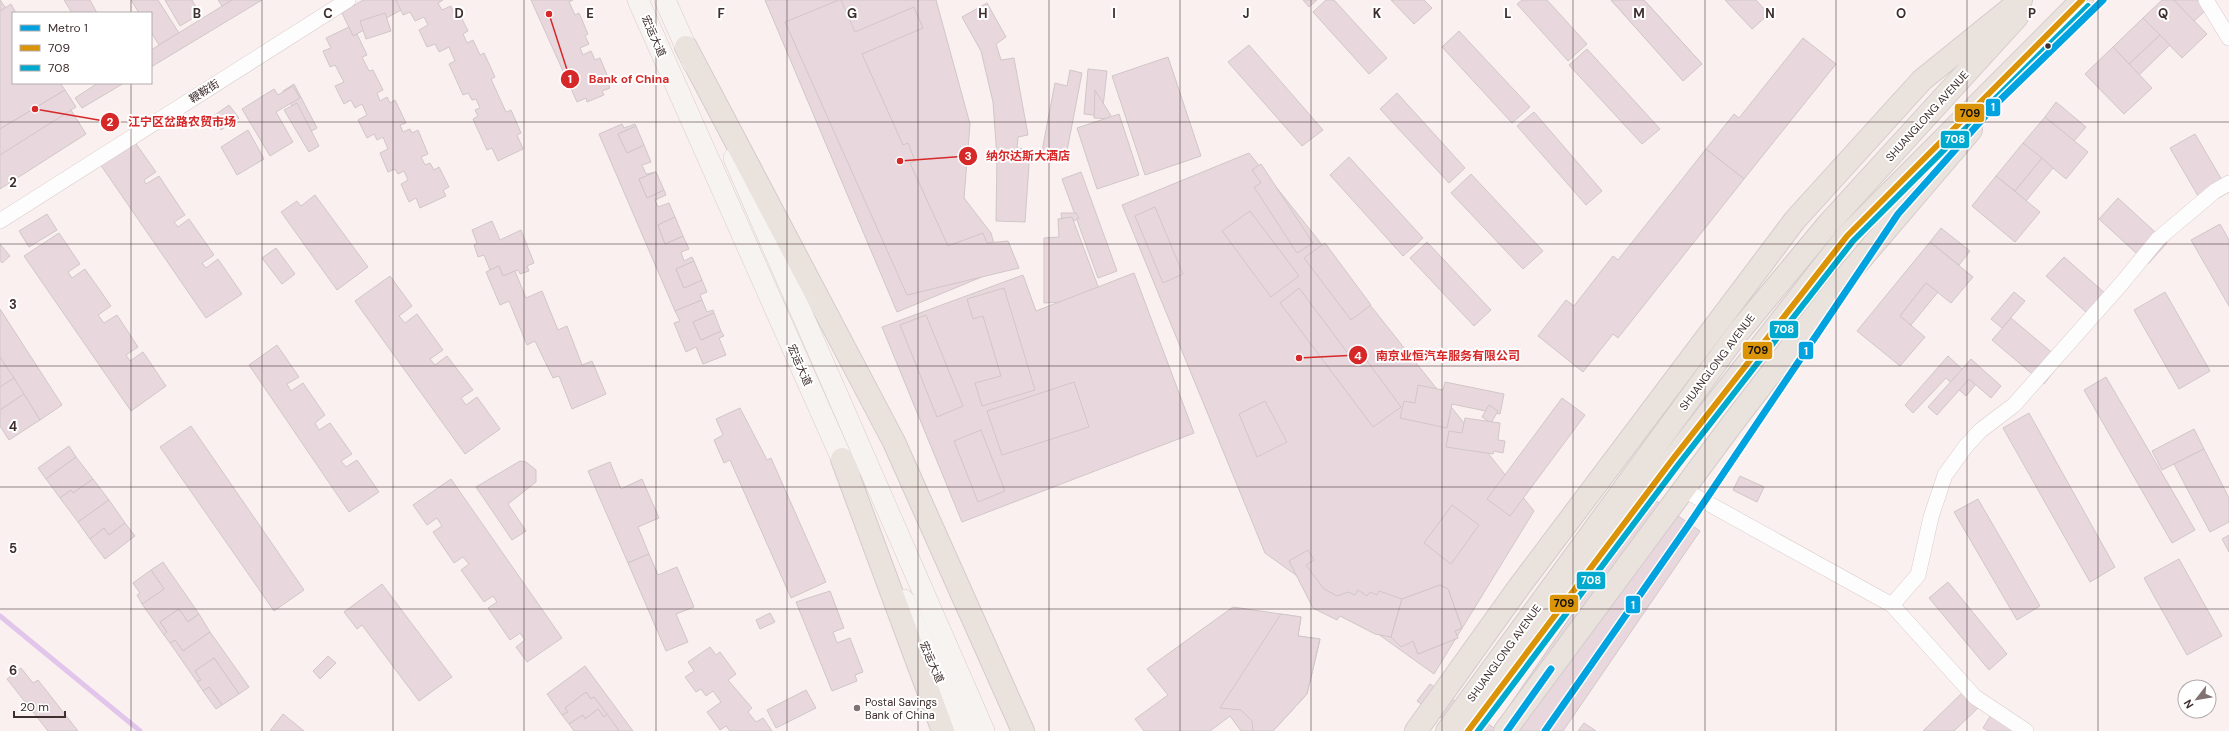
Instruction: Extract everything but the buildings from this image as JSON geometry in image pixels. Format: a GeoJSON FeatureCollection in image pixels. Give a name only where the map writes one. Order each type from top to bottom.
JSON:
{"type":"FeatureCollection","features":[{"type":"Feature","properties":{"kind":"highway","name":"SHUANGLONG AVENUE"},"geometry":{"type":"LineString","coordinates":[[1416,731],[1519,586],[1795,220],[1922,80],[2021,0]]}},
{"type":"Feature","properties":{"kind":"highway","name":"SHUANGLONG AVENUE"},"geometry":{"type":"LineString","coordinates":[[1447,731],[1728,346],[1829,223],[2033,0]]}},
{"type":"Feature","properties":{"kind":"highway"},"geometry":{"type":"LineString","coordinates":[[1505,731],[1732,424],[1838,286],[2083,0]]}},
{"type":"Feature","properties":{"kind":"highway","name":"SHUANGLONG AVENUE"},"geometry":{"type":"LineString","coordinates":[[1468,731],[1677,454],[1847,236],[2083,0]]}},
{"type":"Feature","properties":{"kind":"highway"},"geometry":{"type":"LineString","coordinates":[[686,46],[894,442],[942,545],[1023,731]]}},
{"type":"Feature","properties":{"kind":"highway"},"geometry":{"type":"LineString","coordinates":[[842,459],[943,731]]}},
{"type":"Feature","properties":{"kind":"main road","name":"宏运大道"},"geometry":{"type":"LineString","coordinates":[[638,0],[962,731]]}},
{"type":"Feature","properties":{"kind":"main road","name":"宏运大道"},"geometry":{"type":"LineString","coordinates":[[665,0],[984,731]]}},
{"type":"Feature","properties":{"kind":"street","name":"鞭鞍街"},"geometry":{"type":"LineString","coordinates":[[0,220],[348,0]]}},
{"type":"Feature","properties":{"kind":"street"},"geometry":{"type":"LineString","coordinates":[[2206,0],[2229,38]]}},
{"type":"Feature","properties":{"kind":"street"},"geometry":{"type":"LineString","coordinates":[[1892,605],[1918,575],[1932,517],[1945,475],[1966,446],[1981,430],[2014,406],[2122,283],[2158,239],[2215,191],[2229,182]]}},
{"type":"Feature","properties":{"kind":"street"},"geometry":{"type":"LineString","coordinates":[[1684,490],[1892,605],[1975,697],[2026,731]]}},
{"type":"Feature","properties":{"kind":"waterway"},"geometry":{"type":"LineString","coordinates":[[0,616],[140,731]]}},
{"type":"Feature","properties":{"kind":"metro line","name":"1"},"geometry":{"type":"LineString","coordinates":[[1545,731],[1688,526],[1898,214],[1996,104],[2103,0]]}},
{"type":"Feature","properties":{"kind":"metro line","name":"1"},"geometry":{"type":"LineString","coordinates":[[1507,731],[1551,669]]}},
{"type":"Feature","properties":{"kind":"transit line","name":"709"},"geometry":{"type":"LineString","coordinates":[[1468,731],[1672,460],[1847,236],[2082,0]]}},
{"type":"Feature","properties":{"kind":"transit line","name":"708"},"geometry":{"type":"LineString","coordinates":[[1478,731],[1678,465],[1853,241],[2088,6]]}},
{"type":"Feature","properties":{"kind":"place","name":"Bank of China"},"geometry":{"type":"Point","coordinates":[549,14]}},
{"type":"Feature","properties":{"kind":"place","name":"江宁区岔路农贸市场"},"geometry":{"type":"Point","coordinates":[35,109]}},
{"type":"Feature","properties":{"kind":"place","name":"纳尔达斯大酒店"},"geometry":{"type":"Point","coordinates":[900,161]}},
{"type":"Feature","properties":{"kind":"place","name":"南京业恒汽车服务有限公司"},"geometry":{"type":"Point","coordinates":[1299,358]}},
{"type":"Feature","properties":{"kind":"place","name":"Postal Savings Bank of China"},"geometry":{"type":"Point","coordinates":[857,708]}}]}
